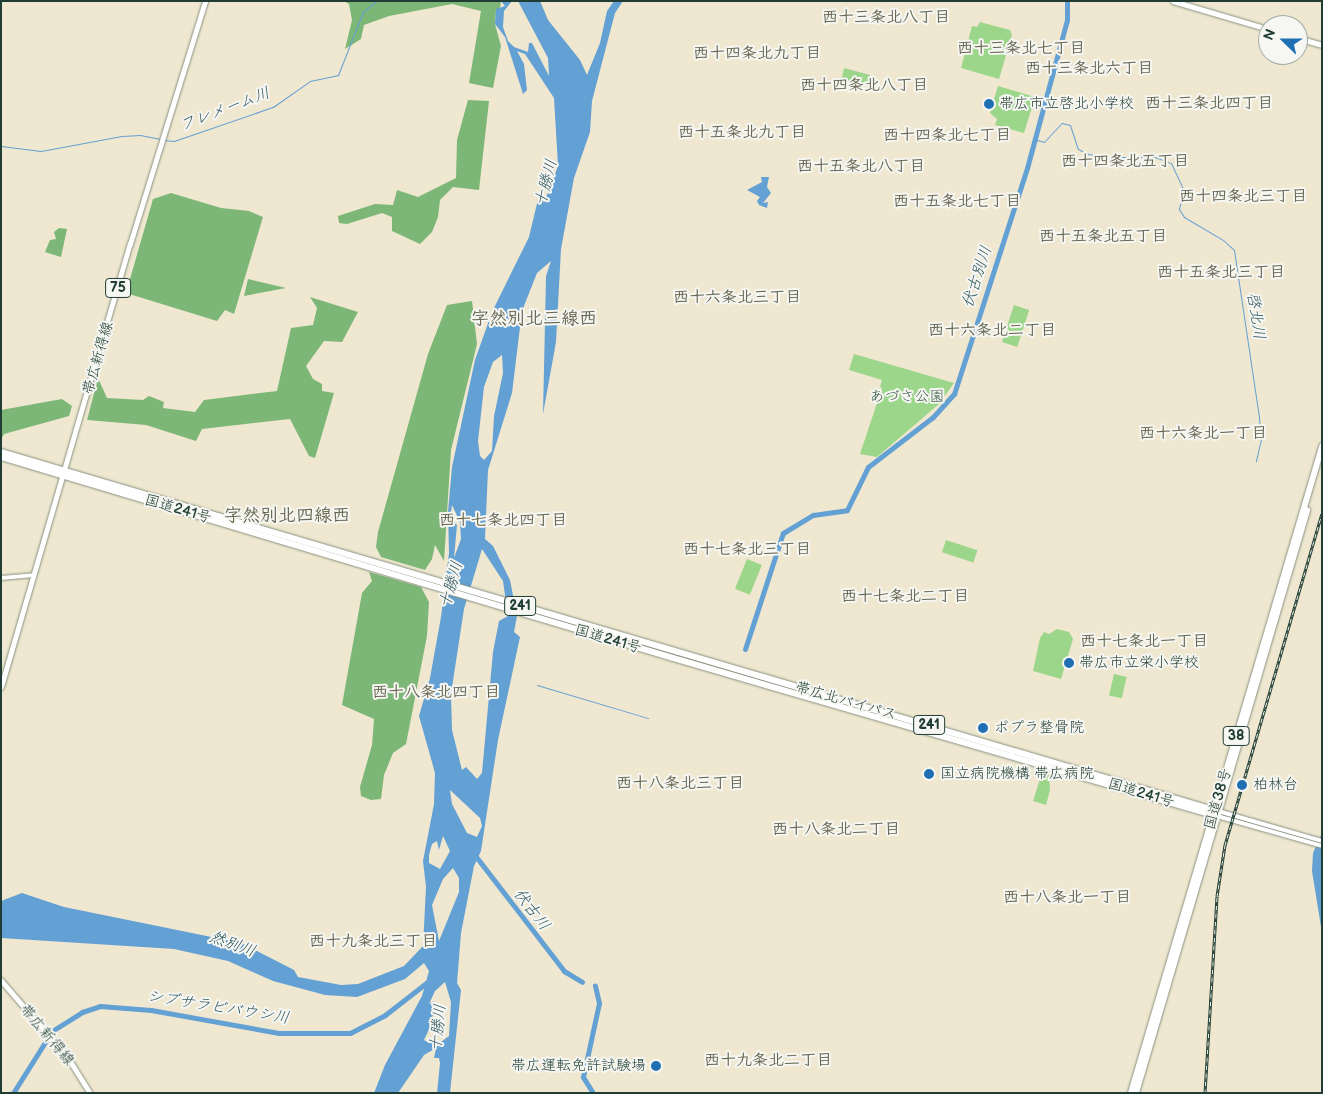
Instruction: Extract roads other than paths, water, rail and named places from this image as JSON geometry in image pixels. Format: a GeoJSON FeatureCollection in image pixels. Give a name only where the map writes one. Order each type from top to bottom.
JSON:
{"type":"FeatureCollection","features":[{"type":"Feature","properties":{"kind":"highway","name":"国道38号"},"geometry":{"type":"LineString","coordinates":[[1136,1093],[1322,447]]}},
{"type":"Feature","properties":{"kind":"highway","name":"国道241号"},"geometry":{"type":"LineString","coordinates":[[1,452],[363,563],[1216,813]]}},
{"type":"Feature","properties":{"kind":"highway","name":"国道241号"},"geometry":{"type":"LineString","coordinates":[[1,457],[65,473]]}},
{"type":"Feature","properties":{"kind":"highway","name":"国道38号"},"geometry":{"type":"LineString","coordinates":[[1131,1093],[1322,461]]}},
{"type":"Feature","properties":{"kind":"main road","name":"帯広新得線"},"geometry":{"type":"LineString","coordinates":[[1,687],[65,473],[130,244],[205,1]]}},
{"type":"Feature","properties":{"kind":"main road"},"geometry":{"type":"LineString","coordinates":[[1173,1],[1258,26]]}},
{"type":"Feature","properties":{"kind":"main road"},"geometry":{"type":"LineString","coordinates":[[1308,41],[1322,45]]}},
{"type":"Feature","properties":{"kind":"main road"},"geometry":{"type":"LineString","coordinates":[[1,578],[34,575]]}},
{"type":"Feature","properties":{"kind":"main road"},"geometry":{"type":"LineString","coordinates":[[1216,813],[1306,839],[1322,846]]}},
{"type":"Feature","properties":{"kind":"main road"},"geometry":{"type":"LineString","coordinates":[[1306,839],[1322,841]]}},
{"type":"Feature","properties":{"kind":"main road","name":"帯広新得線"},"geometry":{"type":"LineString","coordinates":[[1,980],[56,1043],[90,1093]]}},
{"type":"Feature","properties":{"kind":"water"},"geometry":{"type":"Polygon","coordinates":[[[501,1],[512,1],[504,11],[503,27],[508,41],[514,47],[528,52],[529,43],[532,43],[549,76],[548,58],[518,1],[540,1],[548,20],[580,60],[587,75],[600,43],[607,11],[614,1],[623,1],[615,13],[592,101],[590,132],[574,178],[561,249],[556,342],[543,414],[546,276],[551,261],[537,273],[522,311],[512,393],[488,470],[485,539],[493,546],[510,580],[517,616],[514,632],[520,637],[498,740],[481,851],[474,866],[461,933],[457,983],[461,990],[450,1093],[437,1093],[440,1063],[439,1058],[434,1058],[436,1048],[424,1055],[398,1093],[374,1093],[385,1065],[422,996],[429,971],[424,963],[405,979],[357,997],[325,995],[273,981],[228,961],[174,949],[1,938],[1,901],[22,893],[64,907],[241,943],[294,970],[298,977],[341,985],[358,984],[404,966],[423,946],[426,887],[423,861],[434,804],[435,773],[419,716],[430,678],[441,617],[449,553],[448,512],[452,467],[475,360],[492,312],[529,237],[540,191],[544,203],[558,166],[554,98],[525,54],[517,51],[524,64],[527,90],[523,94],[505,37],[495,24],[496,9],[505,6],[501,1]],[[502,355],[493,362],[484,387],[478,441],[480,456],[484,460],[492,451],[494,416],[503,373],[502,355]],[[452,505],[450,519],[457,525],[454,558],[461,539],[460,522],[452,505]],[[482,549],[464,609],[451,694],[452,730],[462,770],[466,767],[477,779],[482,773],[493,652],[499,621],[508,616],[503,581],[482,549]],[[450,790],[452,804],[467,833],[477,837],[482,826],[480,818],[450,790]],[[443,836],[439,850],[437,841],[432,844],[429,863],[440,869],[450,851],[443,836]],[[453,868],[443,879],[432,905],[439,941],[459,892],[459,878],[453,868]],[[445,982],[435,991],[429,1004],[434,1001],[432,1023],[424,1040],[429,1043],[441,1042],[449,1036],[451,1002],[445,982]]]}},
{"type":"Feature","properties":{"kind":"water"},"geometry":{"type":"Polygon","coordinates":[[[761,177],[769,177],[767,187],[771,193],[763,203],[768,202],[767,208],[759,205],[757,201],[760,197],[747,190],[762,182],[761,177]]]}},
{"type":"Feature","properties":{"kind":"water"},"geometry":{"type":"Polygon","coordinates":[[[1322,833],[1322,933],[1312,871],[1313,853],[1322,833]]]}},
{"type":"Feature","properties":{"kind":"waterway","name":"フレメーム川"},"geometry":{"type":"LineString","coordinates":[[164,140],[174,141],[273,107],[310,81],[338,75],[363,12],[376,1]]}},
{"type":"Feature","properties":{"kind":"waterway","name":"フレメーム川"},"geometry":{"type":"LineString","coordinates":[[409,1],[423,1]]}},
{"type":"Feature","properties":{"kind":"waterway","name":"伏古別川"},"geometry":{"type":"LineString","coordinates":[[745,649],[783,533],[813,515],[847,510],[868,467],[933,417],[954,394],[1027,168],[1067,20],[1067,1]]}},
{"type":"Feature","properties":{"kind":"waterway","name":"啓北川"},"geometry":{"type":"LineString","coordinates":[[1033,139],[1044,142],[1062,123],[1070,125],[1078,149],[1088,154],[1106,157],[1155,157],[1171,163],[1184,191],[1179,209],[1184,217],[1223,240],[1234,250],[1259,418],[1261,439],[1256,461]]}},
{"type":"Feature","properties":{"kind":"waterway","name":"フレメーム川"},"geometry":{"type":"LineString","coordinates":[[1,146],[41,151],[122,136],[140,135],[161,139]]}},
{"type":"Feature","properties":{"kind":"waterway"},"geometry":{"type":"LineString","coordinates":[[537,685],[648,718]]}},
{"type":"Feature","properties":{"kind":"waterway","name":"伏古川"},"geometry":{"type":"LineString","coordinates":[[474,854],[564,971],[582,982]]}},
{"type":"Feature","properties":{"kind":"waterway","name":"シブサラビバウシ川"},"geometry":{"type":"LineString","coordinates":[[13,1093],[52,1031],[82,1012],[100,1006],[151,1010],[279,1033],[350,1033],[385,1015],[430,980]]}},
{"type":"Feature","properties":{"kind":"waterway","name":"伏古川"},"geometry":{"type":"LineString","coordinates":[[593,1093],[583,1077],[599,1003],[595,985]]}},
{"type":"Feature","properties":{"kind":"railway"},"geometry":{"type":"LineString","coordinates":[[1205,1093],[1217,896],[1225,845],[1322,514]]}},
{"type":"Feature","properties":{"kind":"place","name":"帯広市立啓北小学校"},"geometry":{"type":"Point","coordinates":[989,104]}},
{"type":"Feature","properties":{"kind":"place","name":"帯広市立栄小学校"},"geometry":{"type":"Point","coordinates":[1069,663]}},
{"type":"Feature","properties":{"kind":"place","name":"ポプラ整骨院"},"geometry":{"type":"Point","coordinates":[983,728]}},
{"type":"Feature","properties":{"kind":"place","name":"国立病院機構 帯広病院"},"geometry":{"type":"Point","coordinates":[929,774]}},
{"type":"Feature","properties":{"kind":"place","name":"柏林台"},"geometry":{"type":"Point","coordinates":[1242,785]}},
{"type":"Feature","properties":{"kind":"place","name":"帯広運転免許試験場"},"geometry":{"type":"Point","coordinates":[656,1066]}},
{"type":"Feature","properties":{"kind":"district","name":"西十三条北八丁目"},"geometry":{"type":"Point","coordinates":[886,18]}},
{"type":"Feature","properties":{"kind":"district","name":"西十三条北七丁目"},"geometry":{"type":"Point","coordinates":[1021,49]}},
{"type":"Feature","properties":{"kind":"district","name":"西十四条北九丁目"},"geometry":{"type":"Point","coordinates":[757,54]}},
{"type":"Feature","properties":{"kind":"district","name":"西十三条北六丁目"},"geometry":{"type":"Point","coordinates":[1089,69]}},
{"type":"Feature","properties":{"kind":"district","name":"西十四条北八丁目"},"geometry":{"type":"Point","coordinates":[864,86]}},
{"type":"Feature","properties":{"kind":"district","name":"西十三条北四丁目"},"geometry":{"type":"Point","coordinates":[1209,104]}},
{"type":"Feature","properties":{"kind":"district","name":"西十五条北九丁目"},"geometry":{"type":"Point","coordinates":[742,133]}},
{"type":"Feature","properties":{"kind":"district","name":"西十四条北七丁目"},"geometry":{"type":"Point","coordinates":[947,136]}},
{"type":"Feature","properties":{"kind":"district","name":"西十四条北五丁目"},"geometry":{"type":"Point","coordinates":[1125,162]}},
{"type":"Feature","properties":{"kind":"district","name":"西十五条北八丁目"},"geometry":{"type":"Point","coordinates":[861,167]}},
{"type":"Feature","properties":{"kind":"district","name":"西十四条北三丁目"},"geometry":{"type":"Point","coordinates":[1243,197]}},
{"type":"Feature","properties":{"kind":"district","name":"西十五条北七丁目"},"geometry":{"type":"Point","coordinates":[957,202]}},
{"type":"Feature","properties":{"kind":"district","name":"西十五条北五丁目"},"geometry":{"type":"Point","coordinates":[1103,237]}},
{"type":"Feature","properties":{"kind":"district","name":"西十五条北三丁目"},"geometry":{"type":"Point","coordinates":[1221,273]}},
{"type":"Feature","properties":{"kind":"district","name":"西十六条北三丁目"},"geometry":{"type":"Point","coordinates":[737,298]}},
{"type":"Feature","properties":{"kind":"district","name":"字然別北三線西"},"geometry":{"type":"Point","coordinates":[534,319]}},
{"type":"Feature","properties":{"kind":"district","name":"西十六条北二丁目"},"geometry":{"type":"Point","coordinates":[992,331]}},
{"type":"Feature","properties":{"kind":"district","name":"西十六条北一丁目"},"geometry":{"type":"Point","coordinates":[1203,434]}},
{"type":"Feature","properties":{"kind":"district","name":"字然別北四線西"},"geometry":{"type":"Point","coordinates":[287,516]}},
{"type":"Feature","properties":{"kind":"district","name":"西十七条北四丁目"},"geometry":{"type":"Point","coordinates":[503,521]}},
{"type":"Feature","properties":{"kind":"district","name":"西十七条北三丁目"},"geometry":{"type":"Point","coordinates":[747,550]}},
{"type":"Feature","properties":{"kind":"district","name":"西十七条北二丁目"},"geometry":{"type":"Point","coordinates":[905,597]}},
{"type":"Feature","properties":{"kind":"district","name":"西十七条北一丁目"},"geometry":{"type":"Point","coordinates":[1144,642]}},
{"type":"Feature","properties":{"kind":"district","name":"西十八条北四丁目"},"geometry":{"type":"Point","coordinates":[436,693]}},
{"type":"Feature","properties":{"kind":"district","name":"西十八条北三丁目"},"geometry":{"type":"Point","coordinates":[680,784]}},
{"type":"Feature","properties":{"kind":"district","name":"西十八条北二丁目"},"geometry":{"type":"Point","coordinates":[836,830]}},
{"type":"Feature","properties":{"kind":"district","name":"西十八条北一丁目"},"geometry":{"type":"Point","coordinates":[1067,898]}},
{"type":"Feature","properties":{"kind":"district","name":"西十九条北三丁目"},"geometry":{"type":"Point","coordinates":[373,942]}},
{"type":"Feature","properties":{"kind":"district","name":"西十九条北二丁目"},"geometry":{"type":"Point","coordinates":[768,1061]}},
{"type":"Feature","properties":{"kind":"water label","name":"十勝川"},"geometry":{"type":"Point","coordinates":[547,183]}},
{"type":"Feature","properties":{"kind":"water label","name":"十勝川"},"geometry":{"type":"Point","coordinates":[452,585]}},
{"type":"Feature","properties":{"kind":"water label","name":"然別川"},"geometry":{"type":"Point","coordinates":[232,945]}},
{"type":"Feature","properties":{"kind":"water label","name":"十勝川"},"geometry":{"type":"Point","coordinates":[439,1028]}},
{"type":"Feature","properties":{"kind":"park label","name":"あづさ公園"},"geometry":{"type":"Point","coordinates":[907,397]}}]}
